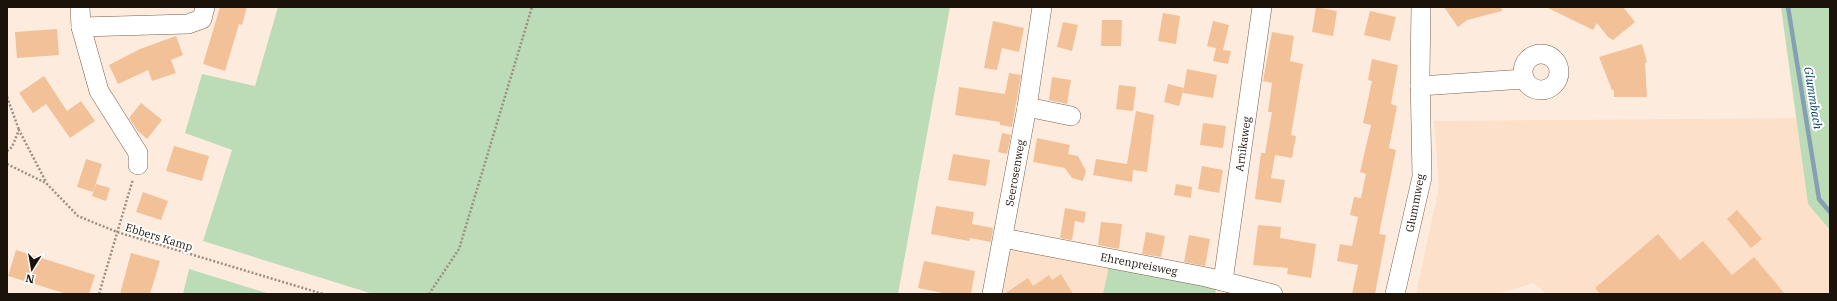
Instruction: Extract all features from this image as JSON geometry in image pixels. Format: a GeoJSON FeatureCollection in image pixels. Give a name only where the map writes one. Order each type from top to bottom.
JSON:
{"type":"FeatureCollection","features":[{"type":"Feature","properties":{"kind":"street"},"geometry":{"type":"LineString","coordinates":[[80,7],[81,26],[99,91],[138,153],[138,165]]}},
{"type":"Feature","properties":{"kind":"street"},"geometry":{"type":"LineString","coordinates":[[81,26],[188,24],[202,19],[205,7]]}},
{"type":"Feature","properties":{"kind":"street","name":"Seerosenweg"},"geometry":{"type":"LineString","coordinates":[[992,294],[1004,238],[1027,107],[1042,7]]}},
{"type":"Feature","properties":{"kind":"street","name":"Arnikaweg"},"geometry":{"type":"LineString","coordinates":[[1223,281],[1262,7]]}},
{"type":"Feature","properties":{"kind":"street","name":"Glummweg"},"geometry":{"type":"LineString","coordinates":[[1395,294],[1422,177],[1420,86],[1421,7]]}},
{"type":"Feature","properties":{"kind":"street"},"geometry":{"type":"LineString","coordinates":[[1420,86],[1524,79]]}},
{"type":"Feature","properties":{"kind":"street"},"geometry":{"type":"LineString","coordinates":[[1027,107],[1071,116]]}},
{"type":"Feature","properties":{"kind":"street","name":"Ehrenpreisweg"},"geometry":{"type":"LineString","coordinates":[[1004,238],[1223,281],[1273,294]]}},
{"type":"Feature","properties":{"kind":"path"},"geometry":{"type":"LineString","coordinates":[[429,294],[459,249],[532,7]]}},
{"type":"Feature","properties":{"kind":"path"},"geometry":{"type":"LineString","coordinates":[[7,97],[19,130],[46,183]]}},
{"type":"Feature","properties":{"kind":"path"},"geometry":{"type":"LineString","coordinates":[[7,150],[12,146],[19,130]]}},
{"type":"Feature","properties":{"kind":"path","name":"Ebbers Kamp"},"geometry":{"type":"LineString","coordinates":[[7,164],[46,183],[78,216],[117,232],[323,294]]}},
{"type":"Feature","properties":{"kind":"path"},"geometry":{"type":"LineString","coordinates":[[99,294],[138,165]]}},
{"type":"Feature","properties":{"kind":"shaded area"},"geometry":{"type":"Polygon","coordinates":[[[1796,118],[1808,204],[1830,230],[1830,294],[1546,294],[1534,283],[1497,294],[1416,294],[1439,187],[1434,121],[1796,118]]]}},
{"type":"Feature","properties":{"kind":"shaded area"},"geometry":{"type":"Polygon","coordinates":[[[1007,245],[1109,266],[1103,294],[997,294],[1007,245]]]}},
{"type":"Feature","properties":{"kind":"green space"},"geometry":{"type":"Polygon","coordinates":[[[278,7],[950,7],[898,294],[373,294],[203,241],[232,150],[185,133],[202,74],[255,86],[278,7]]]}},
{"type":"Feature","properties":{"kind":"green space"},"geometry":{"type":"Polygon","coordinates":[[[1781,7],[1830,7],[1830,230],[1808,204],[1781,7]]]}},
{"type":"Feature","properties":{"kind":"green space"},"geometry":{"type":"Polygon","coordinates":[[[1109,266],[1217,286],[1215,294],[1103,294],[1109,266]]]}},
{"type":"Feature","properties":{"kind":"green space"},"geometry":{"type":"Polygon","coordinates":[[[189,269],[270,294],[183,294],[189,269]]]}},
{"type":"Feature","properties":{"kind":"building"},"geometry":{"type":"Polygon","coordinates":[[[220,7],[247,7],[242,25],[239,24],[225,71],[203,64],[220,7]]]}},
{"type":"Feature","properties":{"kind":"building"},"geometry":{"type":"Polygon","coordinates":[[[1316,7],[1337,11],[1333,36],[1312,32],[1316,7]]]}},
{"type":"Feature","properties":{"kind":"building"},"geometry":{"type":"Polygon","coordinates":[[[1444,7],[1501,7],[1502,11],[1467,20],[1458,27],[1444,7]]]}},
{"type":"Feature","properties":{"kind":"building"},"geometry":{"type":"Polygon","coordinates":[[[1546,7],[1623,7],[1635,22],[1613,40],[1608,37],[1597,23],[1593,30],[1546,7]]]}},
{"type":"Feature","properties":{"kind":"building"},"geometry":{"type":"Polygon","coordinates":[[[1370,11],[1396,17],[1390,41],[1364,35],[1370,11]]]}},
{"type":"Feature","properties":{"kind":"building"},"geometry":{"type":"Polygon","coordinates":[[[1163,13],[1180,16],[1176,44],[1158,41],[1163,13]]]}},
{"type":"Feature","properties":{"kind":"building"},"geometry":{"type":"Polygon","coordinates":[[[1102,20],[1122,20],[1121,46],[1101,46],[1102,20]]]}},
{"type":"Feature","properties":{"kind":"building"},"geometry":{"type":"Polygon","coordinates":[[[993,21],[1024,28],[1019,52],[1002,48],[997,70],[984,68],[993,21]]]}},
{"type":"Feature","properties":{"kind":"building"},"geometry":{"type":"Polygon","coordinates":[[[1213,21],[1229,25],[1223,50],[1231,51],[1228,64],[1213,61],[1216,48],[1207,46],[1213,21]]]}},
{"type":"Feature","properties":{"kind":"building"},"geometry":{"type":"Polygon","coordinates":[[[1063,22],[1078,25],[1072,51],[1057,47],[1063,22]]]}},
{"type":"Feature","properties":{"kind":"building"},"geometry":{"type":"Polygon","coordinates":[[[57,29],[59,55],[17,58],[15,32],[57,29]]]}},
{"type":"Feature","properties":{"kind":"building"},"geometry":{"type":"Polygon","coordinates":[[[1272,32],[1294,36],[1290,61],[1303,64],[1291,135],[1296,136],[1292,158],[1275,155],[1271,178],[1285,180],[1281,203],[1255,199],[1261,153],[1265,153],[1272,112],[1268,112],[1272,83],[1263,81],[1272,32]]]}},
{"type":"Feature","properties":{"kind":"building"},"geometry":{"type":"Polygon","coordinates":[[[176,36],[183,55],[171,60],[176,73],[152,81],[148,70],[118,84],[109,65],[140,49],[176,36]]]}},
{"type":"Feature","properties":{"kind":"building"},"geometry":{"type":"Polygon","coordinates":[[[1642,44],[1647,62],[1645,63],[1647,97],[1614,97],[1614,90],[1612,90],[1599,57],[1642,44]]]}},
{"type":"Feature","properties":{"kind":"building"},"geometry":{"type":"Polygon","coordinates":[[[1372,59],[1398,65],[1391,104],[1397,106],[1389,148],[1396,150],[1379,234],[1386,235],[1375,294],[1352,294],[1358,265],[1337,261],[1340,244],[1352,246],[1358,217],[1350,215],[1354,197],[1361,198],[1366,174],[1360,172],[1371,125],[1363,123],[1372,81],[1368,80],[1372,59]]]}},
{"type":"Feature","properties":{"kind":"building"},"geometry":{"type":"Polygon","coordinates":[[[1187,69],[1217,75],[1213,98],[1183,93],[1187,69]]]}},
{"type":"Feature","properties":{"kind":"building"},"geometry":{"type":"Polygon","coordinates":[[[1009,73],[1021,75],[1012,127],[1000,125],[1000,122],[955,115],[959,87],[1005,94],[1009,73]]]}},
{"type":"Feature","properties":{"kind":"building"},"geometry":{"type":"Polygon","coordinates":[[[44,76],[67,111],[81,101],[95,121],[70,138],[46,104],[33,113],[19,93],[44,76]]]}},
{"type":"Feature","properties":{"kind":"building"},"geometry":{"type":"Polygon","coordinates":[[[1052,77],[1071,80],[1067,104],[1049,100],[1052,77]]]}},
{"type":"Feature","properties":{"kind":"building"},"geometry":{"type":"Polygon","coordinates":[[[1168,84],[1184,88],[1179,106],[1164,102],[1168,84]]]}},
{"type":"Feature","properties":{"kind":"building"},"geometry":{"type":"Polygon","coordinates":[[[1119,85],[1136,87],[1133,111],[1116,109],[1119,85]]]}},
{"type":"Feature","properties":{"kind":"building"},"geometry":{"type":"Polygon","coordinates":[[[141,103],[162,120],[147,139],[137,130],[129,118],[141,103]]]}},
{"type":"Feature","properties":{"kind":"building"},"geometry":{"type":"Polygon","coordinates":[[[1136,111],[1154,115],[1147,172],[1133,170],[1132,182],[1093,175],[1096,159],[1127,164],[1136,111]]]}},
{"type":"Feature","properties":{"kind":"building"},"geometry":{"type":"Polygon","coordinates":[[[1203,123],[1226,126],[1223,148],[1200,145],[1203,123]]]}},
{"type":"Feature","properties":{"kind":"building"},"geometry":{"type":"Polygon","coordinates":[[[1002,133],[1011,135],[1007,154],[998,152],[1002,133]]]}},
{"type":"Feature","properties":{"kind":"building"},"geometry":{"type":"Polygon","coordinates":[[[1037,138],[1070,145],[1068,154],[1078,156],[1086,171],[1083,181],[1072,178],[1065,168],[1033,162],[1037,138]]]}},
{"type":"Feature","properties":{"kind":"building"},"geometry":{"type":"Polygon","coordinates":[[[174,146],[209,156],[202,181],[166,171],[174,146]]]}},
{"type":"Feature","properties":{"kind":"building"},"geometry":{"type":"Polygon","coordinates":[[[953,154],[990,160],[986,186],[948,180],[953,154]]]}},
{"type":"Feature","properties":{"kind":"building"},"geometry":{"type":"Polygon","coordinates":[[[86,159],[102,164],[93,192],[77,187],[86,159]]]}},
{"type":"Feature","properties":{"kind":"building"},"geometry":{"type":"Polygon","coordinates":[[[1202,166],[1223,170],[1219,193],[1198,189],[1202,166]]]}},
{"type":"Feature","properties":{"kind":"building"},"geometry":{"type":"Polygon","coordinates":[[[96,184],[110,188],[106,201],[92,196],[96,184]]]}},
{"type":"Feature","properties":{"kind":"building"},"geometry":{"type":"Polygon","coordinates":[[[1176,184],[1192,187],[1191,198],[1174,195],[1176,184]]]}},
{"type":"Feature","properties":{"kind":"building"},"geometry":{"type":"Polygon","coordinates":[[[143,192],[168,201],[161,220],[136,212],[143,192]]]}},
{"type":"Feature","properties":{"kind":"building"},"geometry":{"type":"Polygon","coordinates":[[[936,206],[974,212],[972,224],[993,228],[991,242],[970,238],[969,241],[931,234],[936,206]]]}},
{"type":"Feature","properties":{"kind":"building"},"geometry":{"type":"Polygon","coordinates":[[[1065,208],[1086,212],[1084,223],[1075,221],[1072,240],[1060,238],[1065,208]]]}},
{"type":"Feature","properties":{"kind":"building"},"geometry":{"type":"Polygon","coordinates":[[[1737,210],[1762,239],[1751,248],[1727,219],[1737,210]]]}},
{"type":"Feature","properties":{"kind":"building"},"geometry":{"type":"Polygon","coordinates":[[[1101,222],[1122,224],[1119,249],[1098,245],[1101,222]]]}},
{"type":"Feature","properties":{"kind":"building"},"geometry":{"type":"Polygon","coordinates":[[[1258,225],[1281,227],[1280,238],[1316,244],[1311,278],[1287,274],[1288,268],[1253,265],[1258,225]]]}},
{"type":"Feature","properties":{"kind":"building"},"geometry":{"type":"Polygon","coordinates":[[[1146,232],[1165,236],[1161,257],[1142,254],[1146,232]]]}},
{"type":"Feature","properties":{"kind":"building"},"geometry":{"type":"Polygon","coordinates":[[[1658,234],[1680,260],[1703,241],[1732,275],[1754,257],[1785,294],[1600,294],[1595,288],[1658,234]]]}},
{"type":"Feature","properties":{"kind":"building"},"geometry":{"type":"Polygon","coordinates":[[[1189,235],[1210,239],[1205,266],[1184,262],[1189,235]]]}},
{"type":"Feature","properties":{"kind":"building"},"geometry":{"type":"Polygon","coordinates":[[[16,250],[95,275],[89,294],[67,294],[8,276],[16,250]]]}},
{"type":"Feature","properties":{"kind":"building"},"geometry":{"type":"Polygon","coordinates":[[[131,253],[160,261],[150,294],[120,294],[131,253]]]}},
{"type":"Feature","properties":{"kind":"building"},"geometry":{"type":"Polygon","coordinates":[[[924,261],[975,271],[971,294],[948,294],[918,288],[924,261]]]}},
{"type":"Feature","properties":{"kind":"building"},"geometry":{"type":"Polygon","coordinates":[[[1061,274],[1073,294],[1004,294],[1028,278],[1033,286],[1049,275],[1052,280],[1061,274]]]}},
{"type":"Feature","properties":{"kind":"waterway","name":"Glummbach"},"geometry":{"type":"LineString","coordinates":[[1788,7],[1819,199],[1830,212]]}}]}
